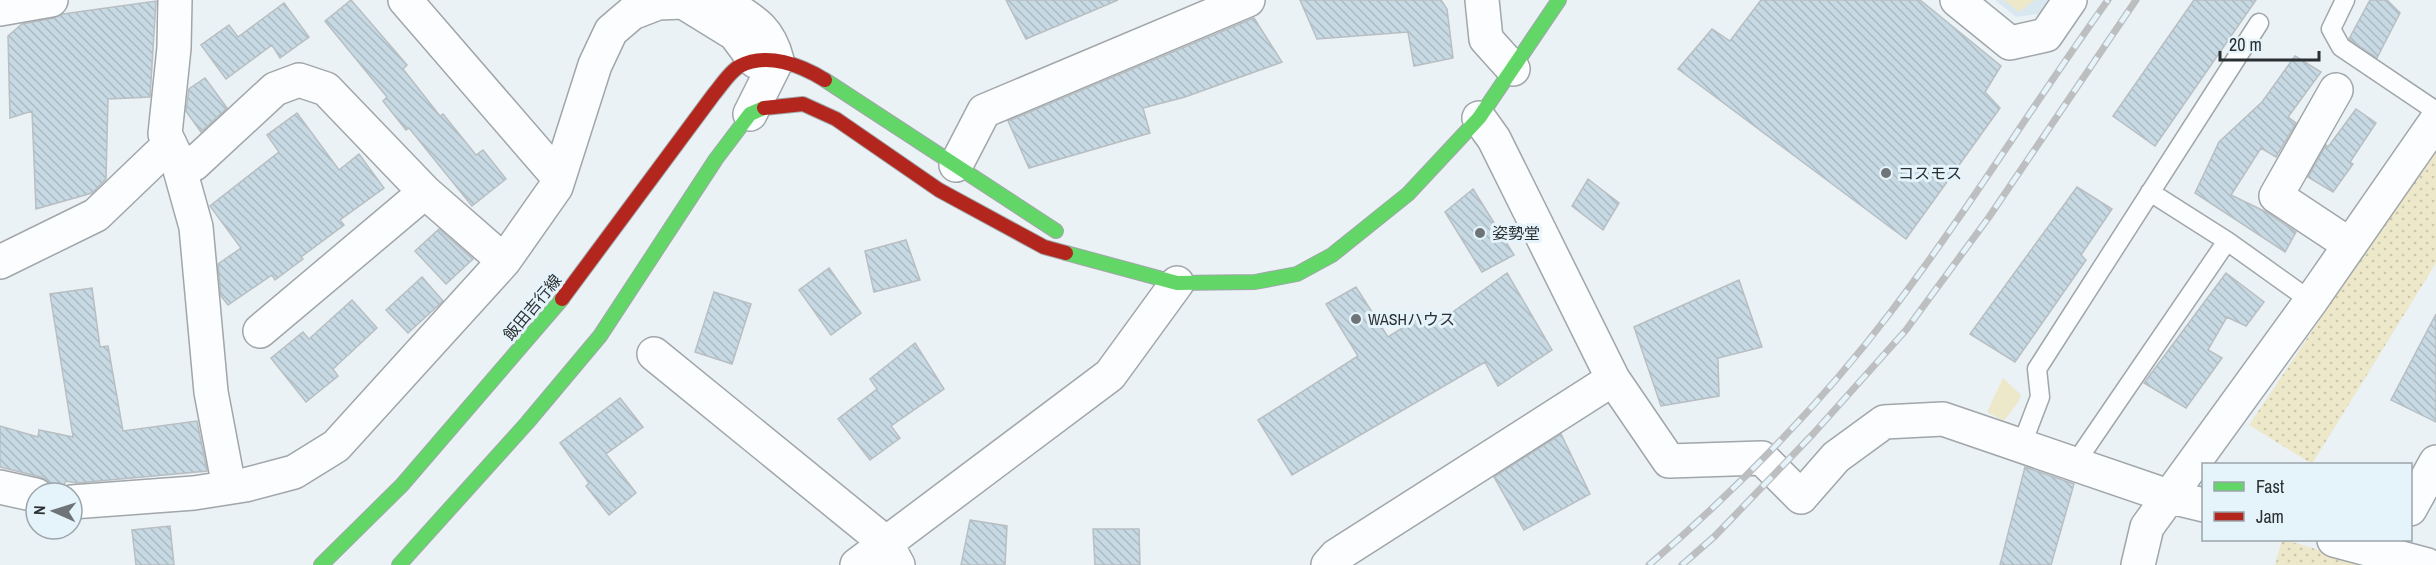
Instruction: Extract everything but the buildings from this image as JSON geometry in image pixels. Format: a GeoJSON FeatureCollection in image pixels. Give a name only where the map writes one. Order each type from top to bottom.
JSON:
{"type":"FeatureCollection","features":[{"type":"Feature","properties":{"kind":"street"},"geometry":{"type":"LineString","coordinates":[[0,9],[51,0]]}},
{"type":"Feature","properties":{"kind":"street"},"geometry":{"type":"LineString","coordinates":[[175,0],[174,48],[165,134],[174,152],[196,227],[212,392],[229,487]]}},
{"type":"Feature","properties":{"kind":"street"},"geometry":{"type":"LineString","coordinates":[[405,0],[559,178]]}},
{"type":"Feature","properties":{"kind":"street"},"geometry":{"type":"LineString","coordinates":[[595,64],[599,26],[616,0]]}},
{"type":"Feature","properties":{"kind":"street"},"geometry":{"type":"LineString","coordinates":[[399,565],[527,423],[600,336],[716,159],[750,114],[766,60],[767,33],[721,0]]}},
{"type":"Feature","properties":{"kind":"street"},"geometry":{"type":"LineString","coordinates":[[956,165],[984,111],[1248,0]]}},
{"type":"Feature","properties":{"kind":"street"},"geometry":{"type":"LineString","coordinates":[[1482,0],[1486,39],[1513,69]]}},
{"type":"Feature","properties":{"kind":"street"},"geometry":{"type":"LineString","coordinates":[[750,114],[770,105],[803,104],[836,119],[939,190],[1044,247],[1177,283],[1255,282],[1297,274],[1332,255],[1408,194],[1479,118],[1559,0]]}},
{"type":"Feature","properties":{"kind":"street"},"geometry":{"type":"LineString","coordinates":[[1957,0],[2010,43],[2046,35],[2070,0]]}},
{"type":"Feature","properties":{"kind":"street"},"geometry":{"type":"LineString","coordinates":[[84,503],[229,487],[294,472],[336,446],[504,261],[556,187],[595,64],[611,31],[632,13],[658,3],[683,2],[735,34],[766,60],[822,78],[1103,262]]}},
{"type":"Feature","properties":{"kind":"street","name":"飯田吉行線"},"geometry":{"type":"LineString","coordinates":[[321,565],[402,485],[560,301],[714,94],[738,67],[766,60]]}},
{"type":"Feature","properties":{"kind":"street"},"geometry":{"type":"LineString","coordinates":[[174,152],[194,164],[275,89],[299,80],[326,89],[425,192],[504,261]]}},
{"type":"Feature","properties":{"kind":"street"},"geometry":{"type":"LineString","coordinates":[[2336,90],[2276,196],[2350,245]]}},
{"type":"Feature","properties":{"kind":"street"},"geometry":{"type":"LineString","coordinates":[[1479,118],[1499,148],[1613,380],[1669,461],[1762,458],[1801,496],[1836,457],[1884,422],[1942,419],[2076,462],[2171,497],[2202,505]]}},
{"type":"Feature","properties":{"kind":"street"},"geometry":{"type":"LineString","coordinates":[[2138,565],[2147,527],[2171,497],[2311,301],[2436,121]]}},
{"type":"Feature","properties":{"kind":"street"},"geometry":{"type":"LineString","coordinates":[[0,262],[96,215],[174,152]]}},
{"type":"Feature","properties":{"kind":"street"},"geometry":{"type":"LineString","coordinates":[[260,332],[425,192]]}},
{"type":"Feature","properties":{"kind":"street"},"geometry":{"type":"LineString","coordinates":[[857,565],[892,554],[1110,375],[1177,283]]}},
{"type":"Feature","properties":{"kind":"street"},"geometry":{"type":"LineString","coordinates":[[654,354],[892,554]]}},
{"type":"Feature","properties":{"kind":"street"},"geometry":{"type":"LineString","coordinates":[[1328,565],[1336,555],[1613,380]]}},
{"type":"Feature","properties":{"kind":"street"},"geometry":{"type":"LineString","coordinates":[[2412,505],[2436,462]]}},
{"type":"Feature","properties":{"kind":"street"},"geometry":{"type":"LineString","coordinates":[[0,487],[24,492]]}},
{"type":"Feature","properties":{"kind":"street"},"geometry":{"type":"LineString","coordinates":[[2343,541],[2390,546],[2427,565]]}},
{"type":"Feature","properties":{"kind":"lane"},"geometry":{"type":"LineString","coordinates":[[2345,0],[2331,29],[2341,47],[2436,111]]}},
{"type":"Feature","properties":{"kind":"lane"},"geometry":{"type":"LineString","coordinates":[[2022,444],[2040,397],[2037,369],[2259,23]]}},
{"type":"Feature","properties":{"kind":"lane"},"geometry":{"type":"LineString","coordinates":[[2150,192],[2227,241],[2311,301]]}},
{"type":"Feature","properties":{"kind":"lane"},"geometry":{"type":"LineString","coordinates":[[2076,462],[2227,241]]}},
{"type":"Feature","properties":{"kind":"shaded area"},"geometry":{"type":"Polygon","coordinates":[[[1995,0],[2054,0],[2045,13],[2016,17],[1995,0]]]}},
{"type":"Feature","properties":{"kind":"shaded area"},"geometry":{"type":"Polygon","coordinates":[[[2004,0],[2035,0],[2019,12],[2004,0]]]}},
{"type":"Feature","properties":{"kind":"shaded area"},"geometry":{"type":"Polygon","coordinates":[[[2436,147],[2436,263],[2313,463],[2249,425],[2436,147]]]}},
{"type":"Feature","properties":{"kind":"shaded area"},"geometry":{"type":"Polygon","coordinates":[[[2003,378],[2021,395],[2004,421],[1987,412],[2003,378]]]}},
{"type":"Feature","properties":{"kind":"shaded area"},"geometry":{"type":"Polygon","coordinates":[[[2282,541],[2288,541],[2370,565],[2275,565],[2282,541]]]}},
{"type":"Feature","properties":{"kind":"railway"},"geometry":{"type":"LineString","coordinates":[[1649,565],[1745,477],[1806,413],[1863,347],[1946,236],[2108,0]]}},
{"type":"Feature","properties":{"kind":"railway"},"geometry":{"type":"LineString","coordinates":[[1682,565],[1715,536],[1813,434],[1906,330],[1989,217],[2136,0]]}},
{"type":"Feature","properties":{"kind":"traffic: fast"},"geometry":{"type":"LineString","coordinates":[[1066,253],[1177,283],[1255,282],[1297,274],[1332,255],[1408,194],[1479,118],[1559,0]]}},
{"type":"Feature","properties":{"kind":"traffic: fast"},"geometry":{"type":"LineString","coordinates":[[825,80],[1056,231]]}},
{"type":"Feature","properties":{"kind":"traffic: fast"},"geometry":{"type":"LineString","coordinates":[[399,565],[527,423],[600,336],[716,159],[750,114],[764,108]]}},
{"type":"Feature","properties":{"kind":"traffic: fast"},"geometry":{"type":"LineString","coordinates":[[321,565],[402,485],[562,299]]}},
{"type":"Feature","properties":{"kind":"traffic: jam"},"geometry":{"type":"LineString","coordinates":[[562,299],[714,94],[736,68],[750,62],[772,60],[795,65],[825,80]]}},
{"type":"Feature","properties":{"kind":"traffic: jam"},"geometry":{"type":"LineString","coordinates":[[764,108],[803,104],[836,119],[939,190],[1044,247],[1066,253]]}},
{"type":"Feature","properties":{"kind":"place","name":"コスモス"},"geometry":{"type":"Point","coordinates":[1886,173]}},
{"type":"Feature","properties":{"kind":"place","name":"姿勢堂"},"geometry":{"type":"Point","coordinates":[1480,233]}},
{"type":"Feature","properties":{"kind":"place","name":"WASHハウス"},"geometry":{"type":"Point","coordinates":[1356,319]}}]}
